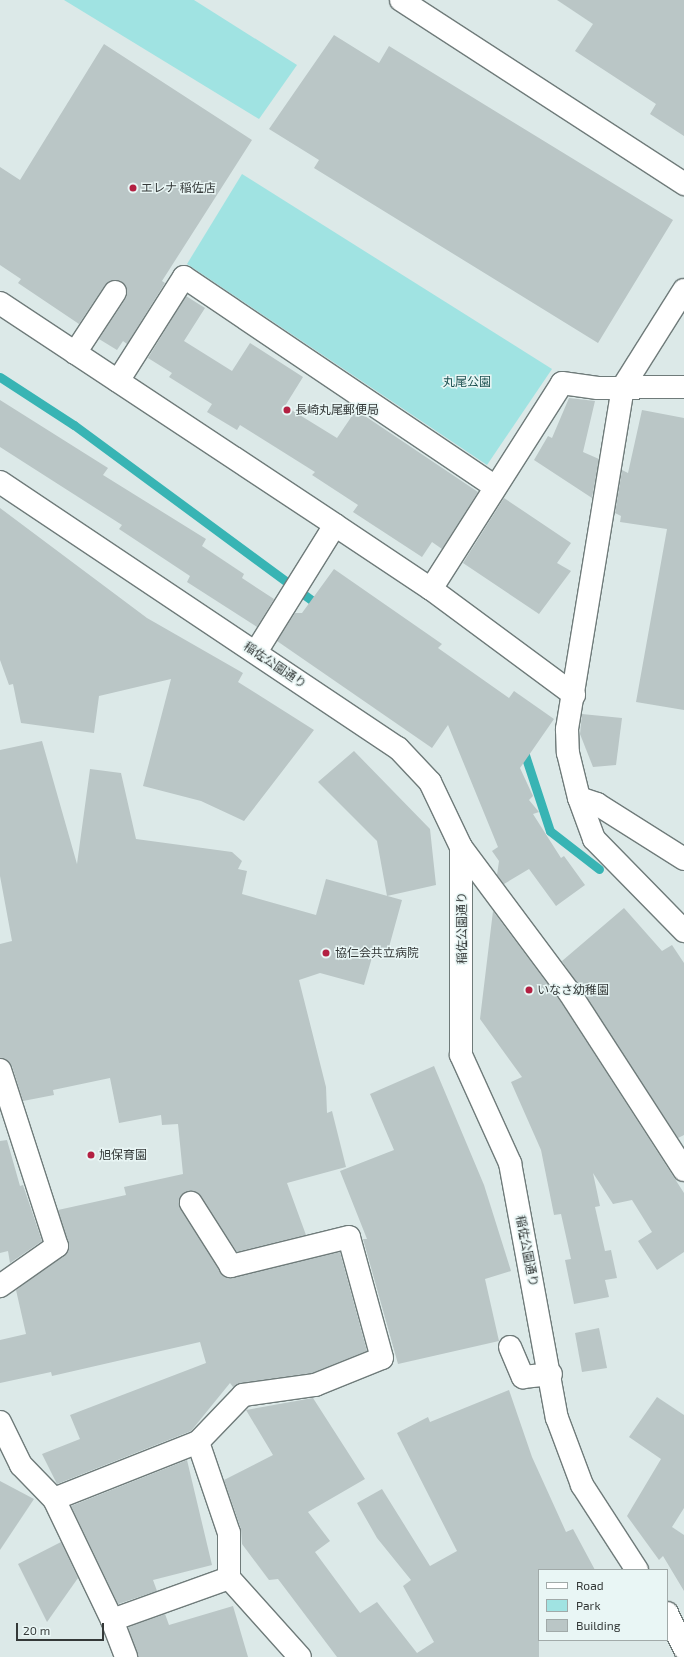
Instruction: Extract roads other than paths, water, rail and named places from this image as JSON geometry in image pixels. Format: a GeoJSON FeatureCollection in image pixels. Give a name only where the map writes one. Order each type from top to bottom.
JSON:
{"type":"FeatureCollection","features":[{"type":"Feature","properties":{"kind":"street"},"geometry":{"type":"LineString","coordinates":[[401,0],[684,184]]}},
{"type":"Feature","properties":{"kind":"street"},"geometry":{"type":"LineString","coordinates":[[118,382],[184,277],[494,486]]}},
{"type":"Feature","properties":{"kind":"street"},"geometry":{"type":"LineString","coordinates":[[684,290],[623,387],[574,695],[567,729],[567,747],[579,798],[594,839],[684,931]]}},
{"type":"Feature","properties":{"kind":"street"},"geometry":{"type":"LineString","coordinates":[[75,353],[115,292]]}},
{"type":"Feature","properties":{"kind":"street"},"geometry":{"type":"LineString","coordinates":[[0,303],[431,589],[574,695]]}},
{"type":"Feature","properties":{"kind":"street"},"geometry":{"type":"LineString","coordinates":[[431,589],[494,486],[562,383],[623,387],[684,387]]}},
{"type":"Feature","properties":{"kind":"street","name":"稲佐公園通り"},"geometry":{"type":"LineString","coordinates":[[0,482],[398,748],[430,782],[461,847],[461,1055],[510,1163],[551,1374],[557,1418],[582,1485],[636,1569]]}},
{"type":"Feature","properties":{"kind":"street"},"geometry":{"type":"LineString","coordinates":[[256,652],[334,525]]}},
{"type":"Feature","properties":{"kind":"street"},"geometry":{"type":"LineString","coordinates":[[579,798],[597,804],[684,859]]}},
{"type":"Feature","properties":{"kind":"street"},"geometry":{"type":"LineString","coordinates":[[461,847],[569,992],[684,1170]]}},
{"type":"Feature","properties":{"kind":"street"},"geometry":{"type":"LineString","coordinates":[[0,1286],[57,1246],[2,1081]]}},
{"type":"Feature","properties":{"kind":"street"},"geometry":{"type":"LineString","coordinates":[[54,1499],[198,1442],[243,1396],[315,1385],[382,1358],[349,1237],[231,1266],[192,1203]]}},
{"type":"Feature","properties":{"kind":"street"},"geometry":{"type":"LineString","coordinates":[[510,1347],[523,1377],[551,1374]]}},
{"type":"Feature","properties":{"kind":"street"},"geometry":{"type":"LineString","coordinates":[[0,1422],[21,1465],[54,1499],[112,1620],[126,1657]]}},
{"type":"Feature","properties":{"kind":"street"},"geometry":{"type":"LineString","coordinates":[[198,1442],[229,1533],[229,1578],[300,1657]]}},
{"type":"Feature","properties":{"kind":"street"},"geometry":{"type":"LineString","coordinates":[[112,1620],[229,1578]]}},
{"type":"Feature","properties":{"kind":"street"},"geometry":{"type":"LineString","coordinates":[[668,1615],[684,1648]]}},
{"type":"Feature","properties":{"kind":"waterway"},"geometry":{"type":"LineString","coordinates":[[0,377],[74,425],[321,607]]}},
{"type":"Feature","properties":{"kind":"waterway"},"geometry":{"type":"LineString","coordinates":[[520,749],[524,752],[550,831],[599,869]]}},
{"type":"Feature","properties":{"kind":"place","name":"エレナ 稲佐店"},"geometry":{"type":"Point","coordinates":[133,188]}},
{"type":"Feature","properties":{"kind":"place","name":"長崎丸尾郵便局"},"geometry":{"type":"Point","coordinates":[287,410]}},
{"type":"Feature","properties":{"kind":"place","name":"協仁会共立病院"},"geometry":{"type":"Point","coordinates":[326,953]}},
{"type":"Feature","properties":{"kind":"place","name":"いなさ幼稚園"},"geometry":{"type":"Point","coordinates":[529,990]}},
{"type":"Feature","properties":{"kind":"place","name":"旭保育園"},"geometry":{"type":"Point","coordinates":[91,1155]}},
{"type":"Feature","properties":{"kind":"park label","name":"丸尾公園"},"geometry":{"type":"Point","coordinates":[467,382]}}]}
